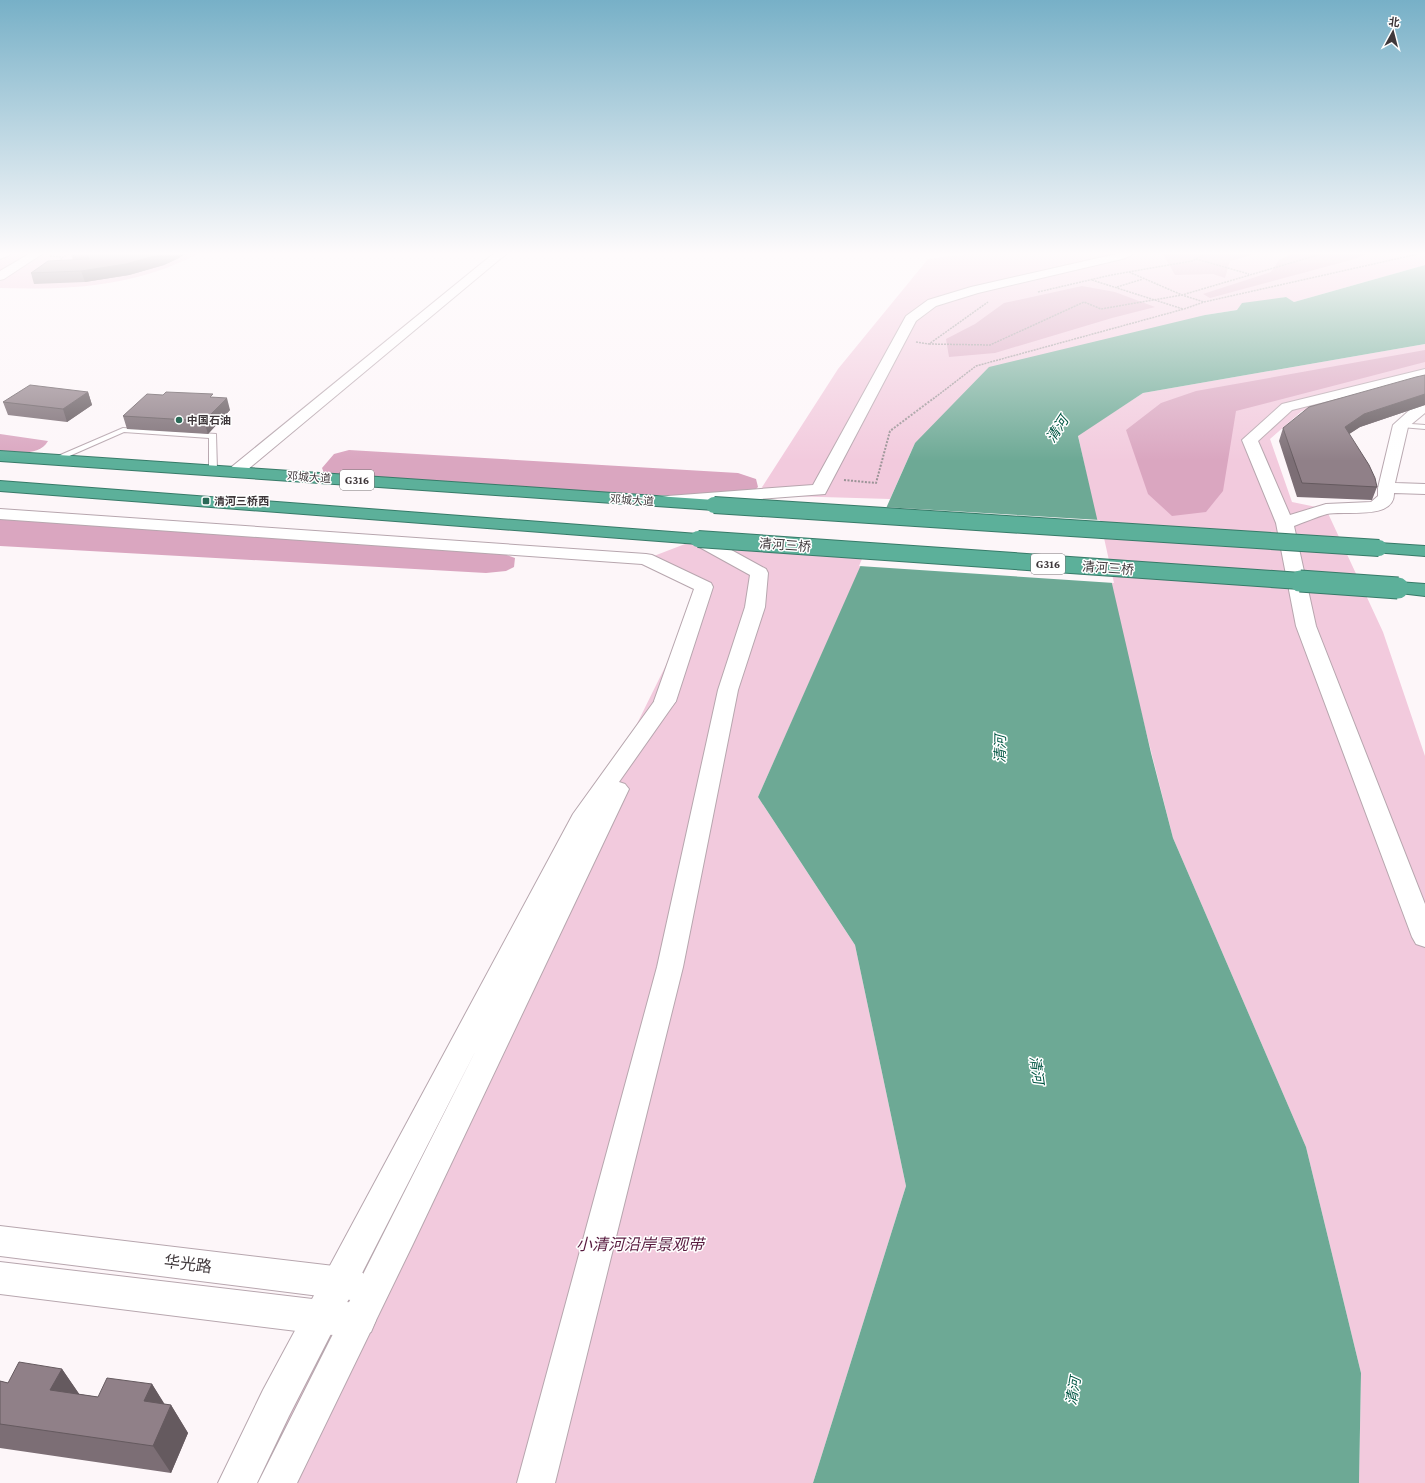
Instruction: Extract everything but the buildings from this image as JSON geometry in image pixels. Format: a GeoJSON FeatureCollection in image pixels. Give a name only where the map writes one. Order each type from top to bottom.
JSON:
{"type":"FeatureCollection","features":[{"type":"Feature","properties":{"kind":"highway","name":"邓城大道"},"geometry":{"type":"LineString","coordinates":[[0,456],[660,502],[1425,550]]}},
{"type":"Feature","properties":{"kind":"highway","name":"G316"},"geometry":{"type":"LineString","coordinates":[[0,486],[698,539]]}},
{"type":"Feature","properties":{"kind":"highway","name":"清河三桥"},"geometry":{"type":"LineString","coordinates":[[698,539],[1398,588]]}},
{"type":"Feature","properties":{"kind":"street"},"geometry":{"type":"LineString","coordinates":[[235,472],[416,323]]}},
{"type":"Feature","properties":{"kind":"street"},"geometry":{"type":"LineString","coordinates":[[660,502],[819,490],[909,323]]}},
{"type":"Feature","properties":{"kind":"street"},"geometry":{"type":"LineString","coordinates":[[1425,373],[1287,407],[1250,440],[1285,523],[1306,626],[1425,937]]}},
{"type":"Feature","properties":{"kind":"street"},"geometry":{"type":"LineString","coordinates":[[1285,523],[1326,509],[1375,507],[1386,498],[1386,488],[1400,426],[1418,410],[1425,408]]}},
{"type":"Feature","properties":{"kind":"street"},"geometry":{"type":"LineString","coordinates":[[1386,488],[1425,490]]}},
{"type":"Feature","properties":{"kind":"street"},"geometry":{"type":"LineString","coordinates":[[0,514],[646,559],[704,588],[665,701],[612,796],[376,1286],[277,1483]]}},
{"type":"Feature","properties":{"kind":"street"},"geometry":{"type":"LineString","coordinates":[[536,1483],[670,967],[728,690],[755,607],[759,573],[698,539]]}},
{"type":"Feature","properties":{"kind":"street"},"geometry":{"type":"LineString","coordinates":[[1398,588],[1425,590]]}},
{"type":"Feature","properties":{"kind":"street"},"geometry":{"type":"LineString","coordinates":[[238,1483],[276,1402],[585,814],[665,701]]}},
{"type":"Feature","properties":{"kind":"street","name":"华光路"},"geometry":{"type":"LineString","coordinates":[[0,1241],[339,1283],[376,1286]]}},
{"type":"Feature","properties":{"kind":"street"},"geometry":{"type":"LineString","coordinates":[[0,1278],[321,1317],[359,1320]]}},
{"type":"Feature","properties":{"kind":"lane"},"geometry":{"type":"LineString","coordinates":[[1400,426],[1425,426]]}},
{"type":"Feature","properties":{"kind":"lane"},"geometry":{"type":"LineString","coordinates":[[55,459],[123,430],[213,436],[213,470]]}},
{"type":"Feature","properties":{"kind":"path"},"geometry":{"type":"LineString","coordinates":[[929,344],[958,323]]}},
{"type":"Feature","properties":{"kind":"path"},"geometry":{"type":"LineString","coordinates":[[900,340],[929,344],[990,345],[1038,323]]}},
{"type":"Feature","properties":{"kind":"path"},"geometry":{"type":"LineString","coordinates":[[825,479],[876,483],[890,431],[976,366],[1132,323]]}},
{"type":"Feature","properties":{"kind":"green space"},"geometry":{"type":"Polygon","coordinates":[[[875,323],[1186,323],[915,443],[890,499],[757,495],[838,369],[875,323]]]}},
{"type":"Feature","properties":{"kind":"green space"},"geometry":{"type":"Polygon","coordinates":[[[1425,344],[1425,381],[1302,411],[1270,439],[1292,502],[1326,509],[1383,632],[1425,756],[1425,1483],[1359,1483],[1361,1373],[1306,1147],[1173,838],[1117,617],[1078,435],[1143,393],[1425,344]]]}},
{"type":"Feature","properties":{"kind":"green space","name":"小清河沿岸景观带"},"geometry":{"type":"Polygon","coordinates":[[[698,539],[868,551],[758,797],[855,945],[906,1186],[813,1483],[255,1483],[516,969],[704,588],[646,559],[698,539]]]}},
{"type":"Feature","properties":{"kind":"shaded area"},"geometry":{"type":"Polygon","coordinates":[[[1095,323],[995,353],[949,357],[946,339],[975,324],[1095,323]]]}},
{"type":"Feature","properties":{"kind":"shaded area"},"geometry":{"type":"Polygon","coordinates":[[[1425,350],[1425,362],[1236,411],[1223,491],[1206,512],[1172,516],[1148,494],[1126,430],[1161,403],[1196,391],[1425,350]]]}},
{"type":"Feature","properties":{"kind":"shaded area"},"geometry":{"type":"Polygon","coordinates":[[[0,434],[48,441],[44,446],[33,451],[0,451],[0,434]]]}},
{"type":"Feature","properties":{"kind":"shaded area"},"geometry":{"type":"Polygon","coordinates":[[[349,450],[738,473],[756,479],[758,487],[753,492],[720,495],[642,495],[324,473],[322,468],[334,454],[349,450]]]}},
{"type":"Feature","properties":{"kind":"shaded area"},"geometry":{"type":"Polygon","coordinates":[[[0,518],[501,553],[515,558],[514,567],[506,571],[486,573],[0,546],[0,518]]]}},
{"type":"Feature","properties":{"kind":"water","name":"清河"},"geometry":{"type":"Polygon","coordinates":[[[1171,323],[1425,323],[1425,344],[1143,393],[1078,436],[1151,753],[1173,838],[1306,1147],[1361,1373],[1359,1483],[813,1483],[906,1186],[855,945],[758,797],[915,443],[989,367],[1171,323]]]}},
{"type":"Feature","properties":{"kind":"pier"},"geometry":{"type":"Polygon","coordinates":[[[884,507],[1100,520],[1114,583],[859,566],[884,507]]]}},
{"type":"Feature","properties":{"kind":"place","name":"中国石油"},"geometry":{"type":"Point","coordinates":[179,420]}},
{"type":"Feature","properties":{"kind":"place","name":"清河三桥西"},"geometry":{"type":"Point","coordinates":[206,501]}}]}
